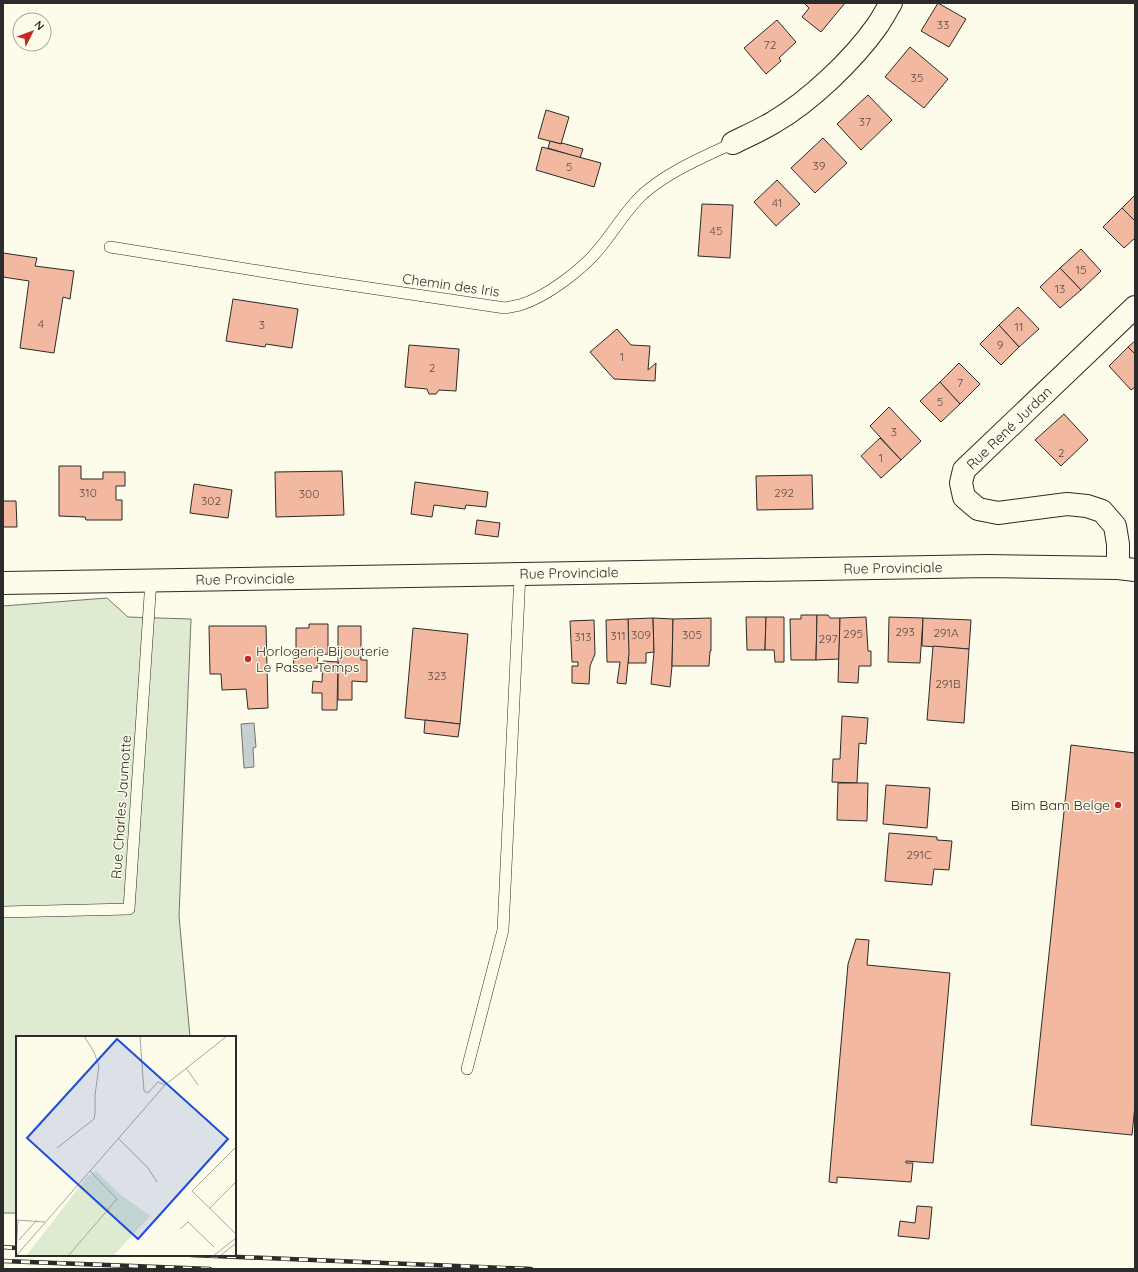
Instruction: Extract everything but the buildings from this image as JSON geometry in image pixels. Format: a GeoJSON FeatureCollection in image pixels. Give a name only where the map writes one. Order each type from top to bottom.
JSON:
{"type":"FeatureCollection","features":[{"type":"Feature","properties":{"kind":"main road"},"geometry":{"type":"LineString","coordinates":[[733,143],[774,122],[800,105],[817,90],[842,67],[863,44],[891,3]]}},
{"type":"Feature","properties":{"kind":"main road","name":"Rue René Jurdan"},"geometry":{"type":"LineString","coordinates":[[1126,569],[1118,544],[1115,526],[1102,511],[1087,506],[1067,504],[998,513],[978,509],[964,497],[961,483],[964,470],[1135,306]]}},
{"type":"Feature","properties":{"kind":"main road","name":"Rue Provinciale"},"geometry":{"type":"LineString","coordinates":[[3,583],[988,566],[1126,569]]}},
{"type":"Feature","properties":{"kind":"lane","name":"Chemin des Iris"},"geometry":{"type":"LineString","coordinates":[[110,247],[309,279],[505,308],[520,305],[544,294],[581,267],[599,250],[642,196],[656,183],[671,173],[733,143]]}},
{"type":"Feature","properties":{"kind":"lane"},"geometry":{"type":"LineString","coordinates":[[468,1068],[502,930],[520,574]]}},
{"type":"Feature","properties":{"kind":"lane","name":"Rue Charles Jaumotte"},"geometry":{"type":"LineString","coordinates":[[3,912],[129,909],[151,580]]}},
{"type":"Feature","properties":{"kind":"green space"},"geometry":{"type":"Polygon","coordinates":[[[107,598],[128,617],[191,619],[179,916],[190,1036],[16,1036],[16,1213],[3,1213],[3,606],[107,598]]]}},
{"type":"Feature","properties":{"kind":"shaded area"},"geometry":{"type":"Polygon","coordinates":[[[254,723],[256,747],[253,748],[254,767],[244,768],[241,724],[254,723]]]}},
{"type":"Feature","properties":{"kind":"railway"},"geometry":{"type":"LineString","coordinates":[[3,1247],[16,1248]]}},
{"type":"Feature","properties":{"kind":"railway"},"geometry":{"type":"LineString","coordinates":[[215,1256],[531,1269]]}},
{"type":"Feature","properties":{"kind":"railway"},"geometry":{"type":"LineString","coordinates":[[3,1261],[210,1269]]}},
{"type":"Feature","properties":{"kind":"place","name":"Horlogerie Bijouterie Le Passe Temps"},"geometry":{"type":"Point","coordinates":[248,659]}},
{"type":"Feature","properties":{"kind":"place","name":"Bim Bam Belge"},"geometry":{"type":"Point","coordinates":[1118,805]}}]}
